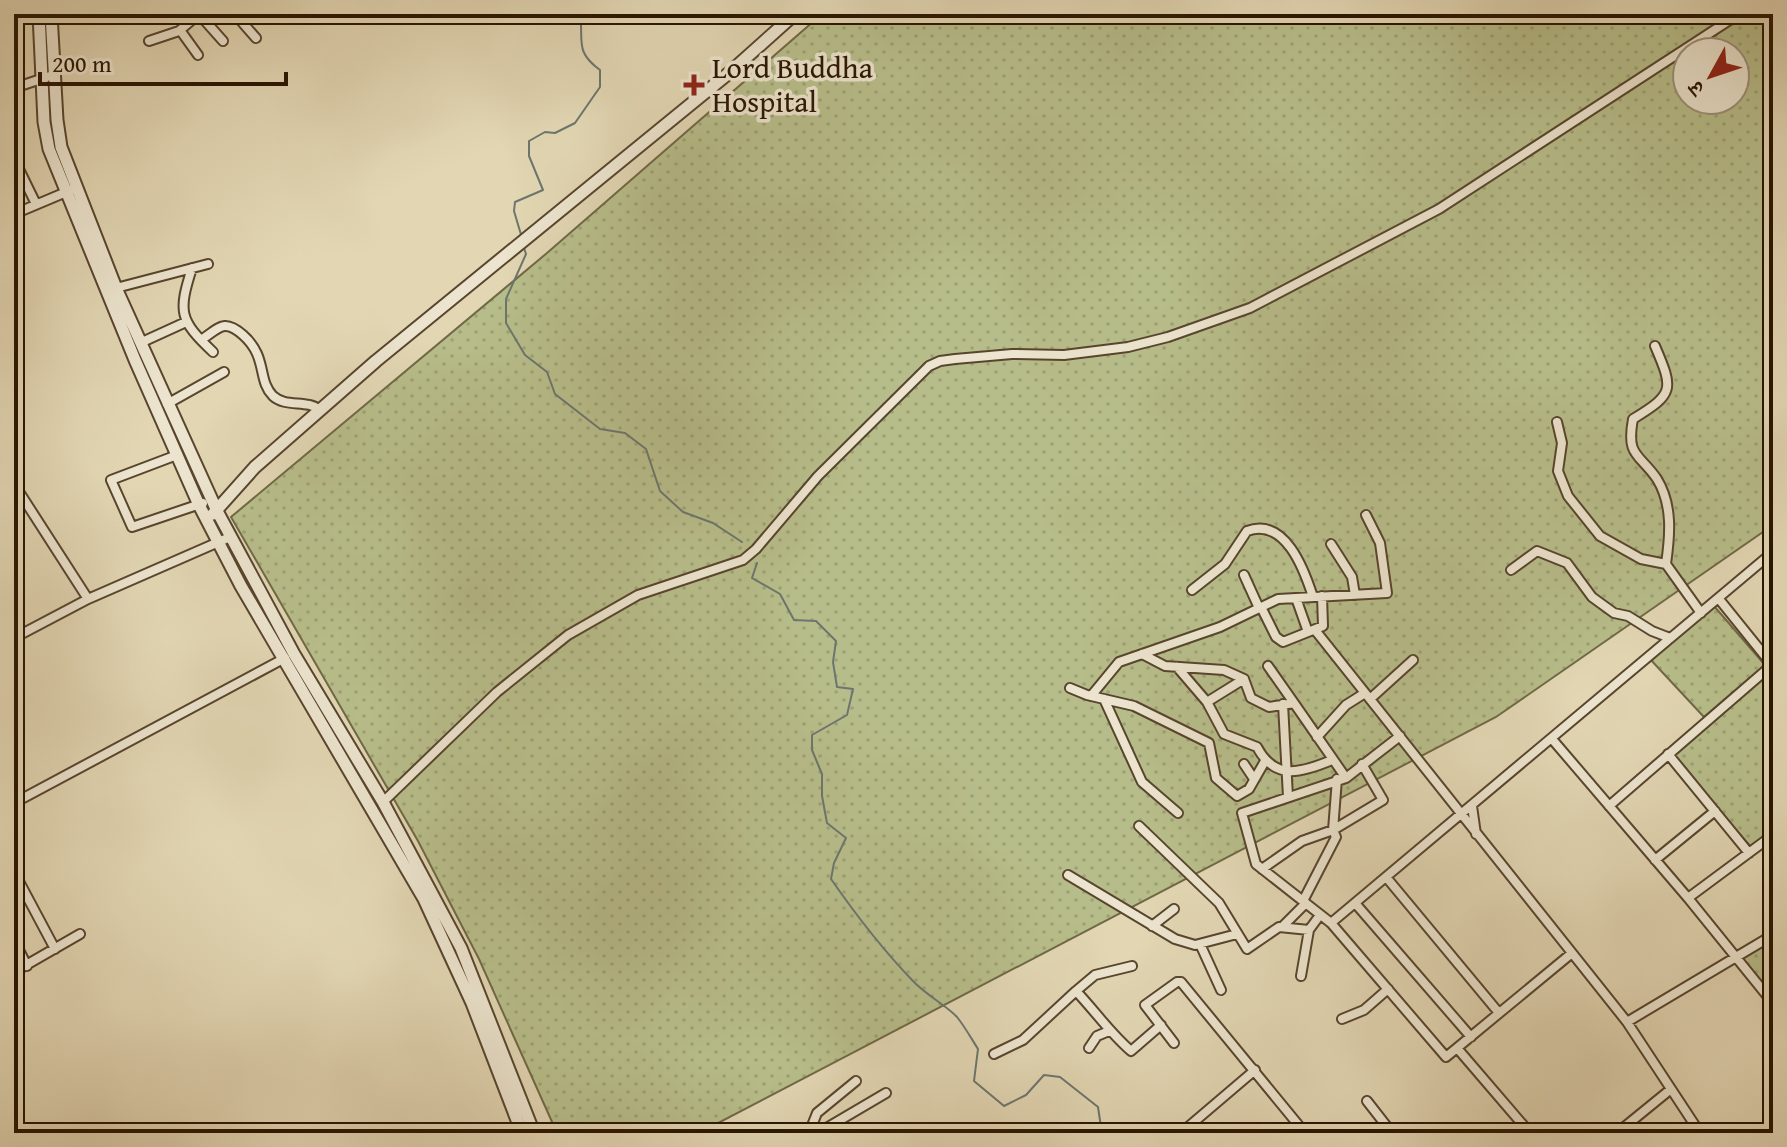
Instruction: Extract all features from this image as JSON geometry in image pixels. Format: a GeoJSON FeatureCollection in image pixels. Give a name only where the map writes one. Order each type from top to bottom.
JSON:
{"type":"FeatureCollection","features":[{"type":"Feature","properties":{"kind":"street"},"geometry":{"type":"LineString","coordinates":[[39,14],[44,122],[49,149],[96,252],[199,505]]}},
{"type":"Feature","properties":{"kind":"street"},"geometry":{"type":"LineString","coordinates":[[51,14],[57,120],[70,191]]}},
{"type":"Feature","properties":{"kind":"street"},"geometry":{"type":"LineString","coordinates":[[149,41],[180,30],[199,14],[223,41]]}},
{"type":"Feature","properties":{"kind":"street"},"geometry":{"type":"LineString","coordinates":[[235,14],[256,38]]}},
{"type":"Feature","properties":{"kind":"street"},"geometry":{"type":"LineString","coordinates":[[212,510],[320,410],[729,73],[795,14]]}},
{"type":"Feature","properties":{"kind":"street"},"geometry":{"type":"LineString","coordinates":[[383,802],[497,692],[568,635],[638,595],[743,560],[818,476],[923,372],[940,361],[1012,354],[1064,355],[1128,347],[1168,337],[1250,308],[1439,209],[1739,14]]}},
{"type":"Feature","properties":{"kind":"street"},"geometry":{"type":"LineString","coordinates":[[180,30],[198,55]]}},
{"type":"Feature","properties":{"kind":"street"},"geometry":{"type":"LineString","coordinates":[[14,88],[56,74]]}},
{"type":"Feature","properties":{"kind":"street"},"geometry":{"type":"LineString","coordinates":[[14,159],[36,204]]}},
{"type":"Feature","properties":{"kind":"street"},"geometry":{"type":"LineString","coordinates":[[14,214],[70,191]]}},
{"type":"Feature","properties":{"kind":"street"},"geometry":{"type":"LineString","coordinates":[[96,252],[116,288],[212,510],[230,537],[289,656],[424,899],[472,1003],[522,1133]]}},
{"type":"Feature","properties":{"kind":"street"},"geometry":{"type":"LineString","coordinates":[[116,288],[208,264]]}},
{"type":"Feature","properties":{"kind":"street"},"geometry":{"type":"LineString","coordinates":[[192,268],[182,302],[186,322],[213,352]]}},
{"type":"Feature","properties":{"kind":"street"},"geometry":{"type":"LineString","coordinates":[[140,343],[186,322]]}},
{"type":"Feature","properties":{"kind":"street"},"geometry":{"type":"LineString","coordinates":[[201,340],[223,325],[229,325],[252,343],[258,352],[271,394],[286,402],[313,404],[320,410]]}},
{"type":"Feature","properties":{"kind":"street"},"geometry":{"type":"LineString","coordinates":[[1655,346],[1666,372],[1666,393],[1663,399],[1633,419],[1630,437],[1635,455],[1658,480],[1671,523],[1666,564],[1701,613]]}},
{"type":"Feature","properties":{"kind":"street"},"geometry":{"type":"LineString","coordinates":[[167,404],[224,372]]}},
{"type":"Feature","properties":{"kind":"street"},"geometry":{"type":"LineString","coordinates":[[1557,422],[1562,443],[1558,471],[1568,496],[1600,536],[1641,559],[1666,564]]}},
{"type":"Feature","properties":{"kind":"street"},"geometry":{"type":"LineString","coordinates":[[177,455],[111,480],[132,527],[199,505],[212,510]]}},
{"type":"Feature","properties":{"kind":"street"},"geometry":{"type":"LineString","coordinates":[[14,484],[88,599]]}},
{"type":"Feature","properties":{"kind":"street"},"geometry":{"type":"LineString","coordinates":[[212,510],[218,542],[383,802],[461,948],[534,1133]]}},
{"type":"Feature","properties":{"kind":"street"},"geometry":{"type":"LineString","coordinates":[[1091,696],[1119,662],[1220,627],[1278,599],[1387,593],[1380,543],[1366,515]]}},
{"type":"Feature","properties":{"kind":"street"},"geometry":{"type":"LineString","coordinates":[[1192,590],[1225,564],[1247,531],[1262,528],[1275,533],[1286,543],[1303,568],[1318,596],[1323,624],[1312,631],[1280,641],[1244,575]]}},
{"type":"Feature","properties":{"kind":"street"},"geometry":{"type":"LineString","coordinates":[[14,638],[88,599],[230,537]]}},
{"type":"Feature","properties":{"kind":"street"},"geometry":{"type":"LineString","coordinates":[[1331,544],[1349,572],[1355,595]]}},
{"type":"Feature","properties":{"kind":"street"},"geometry":{"type":"LineString","coordinates":[[1511,570],[1537,551],[1567,563],[1592,597],[1614,613],[1628,616],[1670,638]]}},
{"type":"Feature","properties":{"kind":"street"},"geometry":{"type":"LineString","coordinates":[[1331,923],[1772,555]]}},
{"type":"Feature","properties":{"kind":"street"},"geometry":{"type":"LineString","coordinates":[[1296,598],[1312,631],[1400,736],[1627,1022],[1700,1133]]}},
{"type":"Feature","properties":{"kind":"street"},"geometry":{"type":"LineString","coordinates":[[1609,806],[1773,666],[1719,599]]}},
{"type":"Feature","properties":{"kind":"street"},"geometry":{"type":"LineString","coordinates":[[1142,654],[1163,665],[1224,670],[1244,679],[1251,698],[1269,707],[1294,703]]}},
{"type":"Feature","properties":{"kind":"street"},"geometry":{"type":"LineString","coordinates":[[14,803],[289,656]]}},
{"type":"Feature","properties":{"kind":"street"},"geometry":{"type":"LineString","coordinates":[[1317,737],[1346,705],[1367,696],[1413,660]]}},
{"type":"Feature","properties":{"kind":"street"},"geometry":{"type":"LineString","coordinates":[[1139,826],[1221,905],[1248,950],[1282,927],[1304,902],[1336,837],[1333,830],[1341,778],[1268,666]]}},
{"type":"Feature","properties":{"kind":"street"},"geometry":{"type":"LineString","coordinates":[[1177,667],[1207,702],[1224,734],[1257,747],[1265,761],[1280,770],[1305,772],[1332,760]]}},
{"type":"Feature","properties":{"kind":"street"},"geometry":{"type":"LineString","coordinates":[[1207,702],[1244,679]]}},
{"type":"Feature","properties":{"kind":"street"},"geometry":{"type":"LineString","coordinates":[[1070,688],[1134,706],[1209,743],[1216,778],[1237,796],[1256,864],[1331,923],[1446,1057],[1572,953]]}},
{"type":"Feature","properties":{"kind":"street"},"geometry":{"type":"LineString","coordinates":[[1104,699],[1142,782],[1178,813]]}},
{"type":"Feature","properties":{"kind":"street"},"geometry":{"type":"LineString","coordinates":[[1283,704],[1288,797]]}},
{"type":"Feature","properties":{"kind":"street"},"geometry":{"type":"LineString","coordinates":[[1242,813],[1341,778],[1400,736]]}},
{"type":"Feature","properties":{"kind":"street"},"geometry":{"type":"LineString","coordinates":[[1552,739],[1773,1003]]}},
{"type":"Feature","properties":{"kind":"street"},"geometry":{"type":"LineString","coordinates":[[1668,754],[1749,853]]}},
{"type":"Feature","properties":{"kind":"street"},"geometry":{"type":"LineString","coordinates":[[1237,796],[1249,789],[1265,761]]}},
{"type":"Feature","properties":{"kind":"street"},"geometry":{"type":"LineString","coordinates":[[1244,764],[1254,779]]}},
{"type":"Feature","properties":{"kind":"street"},"geometry":{"type":"LineString","coordinates":[[1262,869],[1302,841],[1333,830],[1383,800],[1362,764]]}},
{"type":"Feature","properties":{"kind":"street"},"geometry":{"type":"LineString","coordinates":[[1472,806],[1476,834]]}},
{"type":"Feature","properties":{"kind":"street"},"geometry":{"type":"LineString","coordinates":[[1655,860],[1715,811]]}},
{"type":"Feature","properties":{"kind":"street"},"geometry":{"type":"LineString","coordinates":[[1688,898],[1773,835]]}},
{"type":"Feature","properties":{"kind":"street"},"geometry":{"type":"LineString","coordinates":[[14,872],[55,949]]}},
{"type":"Feature","properties":{"kind":"street"},"geometry":{"type":"LineString","coordinates":[[1068,875],[1175,939],[1200,944],[1237,934]]}},
{"type":"Feature","properties":{"kind":"street"},"geometry":{"type":"LineString","coordinates":[[1386,877],[1499,1013]]}},
{"type":"Feature","properties":{"kind":"street"},"geometry":{"type":"LineString","coordinates":[[1355,903],[1471,1037]]}},
{"type":"Feature","properties":{"kind":"street"},"geometry":{"type":"LineString","coordinates":[[1152,926],[1174,909]]}},
{"type":"Feature","properties":{"kind":"street"},"geometry":{"type":"LineString","coordinates":[[1301,976],[1309,930],[1320,915]]}},
{"type":"Feature","properties":{"kind":"street"},"geometry":{"type":"LineString","coordinates":[[1282,927],[1309,930]]}},
{"type":"Feature","properties":{"kind":"street"},"geometry":{"type":"LineString","coordinates":[[14,972],[80,934]]}},
{"type":"Feature","properties":{"kind":"street"},"geometry":{"type":"LineString","coordinates":[[1627,1022],[1773,935]]}},
{"type":"Feature","properties":{"kind":"street"},"geometry":{"type":"LineString","coordinates":[[14,940],[27,966]]}},
{"type":"Feature","properties":{"kind":"street"},"geometry":{"type":"LineString","coordinates":[[1200,944],[1221,990]]}},
{"type":"Feature","properties":{"kind":"street"},"geometry":{"type":"LineString","coordinates":[[994,1054],[1023,1040],[1095,975],[1132,966]]}},
{"type":"Feature","properties":{"kind":"street"},"geometry":{"type":"LineString","coordinates":[[1174,1043],[1145,1005],[1181,982],[1305,1133]]}},
{"type":"Feature","properties":{"kind":"street"},"geometry":{"type":"LineString","coordinates":[[1342,1019],[1364,1010],[1388,989]]}},
{"type":"Feature","properties":{"kind":"street"},"geometry":{"type":"LineString","coordinates":[[1076,991],[1109,1031],[1131,1051],[1161,1025]]}},
{"type":"Feature","properties":{"kind":"street"},"geometry":{"type":"LineString","coordinates":[[1089,1048],[1097,1036],[1109,1031]]}},
{"type":"Feature","properties":{"kind":"street"},"geometry":{"type":"LineString","coordinates":[[1457,1048],[1530,1133]]}},
{"type":"Feature","properties":{"kind":"street"},"geometry":{"type":"LineString","coordinates":[[1181,1133],[1255,1070]]}},
{"type":"Feature","properties":{"kind":"street"},"geometry":{"type":"LineString","coordinates":[[809,1133],[817,1113],[856,1081]]}},
{"type":"Feature","properties":{"kind":"street"},"geometry":{"type":"LineString","coordinates":[[1617,1133],[1671,1089]]}},
{"type":"Feature","properties":{"kind":"street"},"geometry":{"type":"LineString","coordinates":[[818,1133],[886,1093]]}},
{"type":"Feature","properties":{"kind":"street"},"geometry":{"type":"LineString","coordinates":[[1367,1101],[1392,1133]]}},
{"type":"Feature","properties":{"kind":"street"},"geometry":{"type":"LineString","coordinates":[[1285,1133],[1297,1123]]}},
{"type":"Feature","properties":{"kind":"green space"},"geometry":{"type":"Polygon","coordinates":[[[822,14],[1773,14],[1773,525],[1496,717],[699,1133],[557,1133],[479,959],[418,841],[231,517],[547,253],[822,14]]]}},
{"type":"Feature","properties":{"kind":"green space"},"geometry":{"type":"Polygon","coordinates":[[[1714,606],[1765,665],[1704,717],[1650,659],[1714,606]]]}},
{"type":"Feature","properties":{"kind":"green space"},"geometry":{"type":"Polygon","coordinates":[[[1771,671],[1773,831],[1751,847],[1671,756],[1771,671]]]}},
{"type":"Feature","properties":{"kind":"green space"},"geometry":{"type":"Polygon","coordinates":[[[1773,939],[1773,998],[1741,958],[1773,939]]]}},
{"type":"Feature","properties":{"kind":"waterway"},"geometry":{"type":"LineString","coordinates":[[522,238],[514,211],[515,202],[543,190],[529,156],[529,141],[545,132],[555,133],[575,123],[600,87],[600,70],[583,51],[580,14]]}},
{"type":"Feature","properties":{"kind":"waterway"},"geometry":{"type":"LineString","coordinates":[[524,248],[526,254],[506,299],[506,323],[525,355],[547,372],[555,394],[600,429],[625,433],[646,449],[660,491],[683,512],[713,523],[742,542]]}},
{"type":"Feature","properties":{"kind":"waterway"},"geometry":{"type":"LineString","coordinates":[[757,563],[752,578],[780,594],[794,620],[816,621],[836,641],[833,662],[837,687],[853,689],[847,715],[812,735],[812,750],[822,774],[827,823],[846,838],[834,863],[831,879],[902,969],[963,1025],[978,1049],[974,1081],[1004,1106],[1026,1095],[1044,1075],[1060,1077],[1098,1107],[1101,1127],[1093,1133]]}},
{"type":"Feature","properties":{"kind":"place","name":"Lord Buddha Hospital"},"geometry":{"type":"Point","coordinates":[694,85]}}]}
